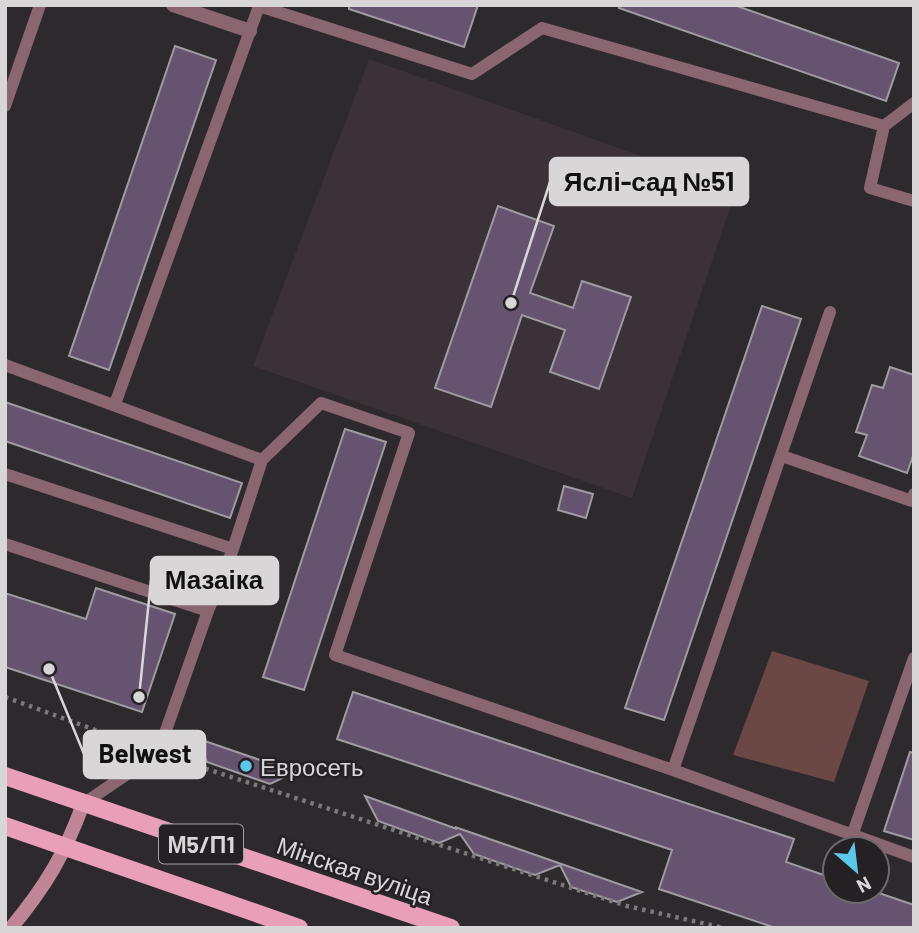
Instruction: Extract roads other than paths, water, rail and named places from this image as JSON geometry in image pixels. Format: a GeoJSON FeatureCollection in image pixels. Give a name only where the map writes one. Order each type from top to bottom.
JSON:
{"type":"FeatureCollection","features":[{"type":"Feature","properties":{"kind":"main road","name":"Мінская вуліца"},"geometry":{"type":"LineString","coordinates":[[5,776],[451,928]]}},
{"type":"Feature","properties":{"kind":"main road"},"geometry":{"type":"LineString","coordinates":[[10,928],[42,891],[67,849],[83,804]]}},
{"type":"Feature","properties":{"kind":"main road","name":"М5/П1"},"geometry":{"type":"LineString","coordinates":[[5,827],[299,928]]}},
{"type":"Feature","properties":{"kind":"street"},"geometry":{"type":"LineString","coordinates":[[173,5],[250,30]]}},
{"type":"Feature","properties":{"kind":"lane"},"geometry":{"type":"LineString","coordinates":[[5,106],[40,5]]}},
{"type":"Feature","properties":{"kind":"lane"},"geometry":{"type":"LineString","coordinates":[[115,404],[260,6],[472,74],[542,28],[884,126]]}},
{"type":"Feature","properties":{"kind":"lane"},"geometry":{"type":"LineString","coordinates":[[914,103],[884,126],[870,188],[914,201]]}},
{"type":"Feature","properties":{"kind":"lane"},"geometry":{"type":"LineString","coordinates":[[673,770],[830,312]]}},
{"type":"Feature","properties":{"kind":"lane"},"geometry":{"type":"LineString","coordinates":[[5,365],[262,460]]}},
{"type":"Feature","properties":{"kind":"lane"},"geometry":{"type":"LineString","coordinates":[[83,804],[158,753],[208,611],[233,550],[262,460],[321,403],[409,433],[335,655],[673,770],[914,857]]}},
{"type":"Feature","properties":{"kind":"lane"},"geometry":{"type":"LineString","coordinates":[[782,456],[912,502],[914,494]]}},
{"type":"Feature","properties":{"kind":"lane"},"geometry":{"type":"LineString","coordinates":[[5,474],[233,550]]}},
{"type":"Feature","properties":{"kind":"lane"},"geometry":{"type":"LineString","coordinates":[[5,544],[208,611]]}},
{"type":"Feature","properties":{"kind":"lane"},"geometry":{"type":"LineString","coordinates":[[853,833],[914,658]]}},
{"type":"Feature","properties":{"kind":"place","name":"Яслі-сад №51"},"geometry":{"type":"Point","coordinates":[511,303]}},
{"type":"Feature","properties":{"kind":"place","name":"Belwest"},"geometry":{"type":"Point","coordinates":[49,669]}},
{"type":"Feature","properties":{"kind":"place","name":"Мазаіка"},"geometry":{"type":"Point","coordinates":[139,697]}},
{"type":"Feature","properties":{"kind":"place","name":"Евросеть"},"geometry":{"type":"Point","coordinates":[246,766]}}]}
